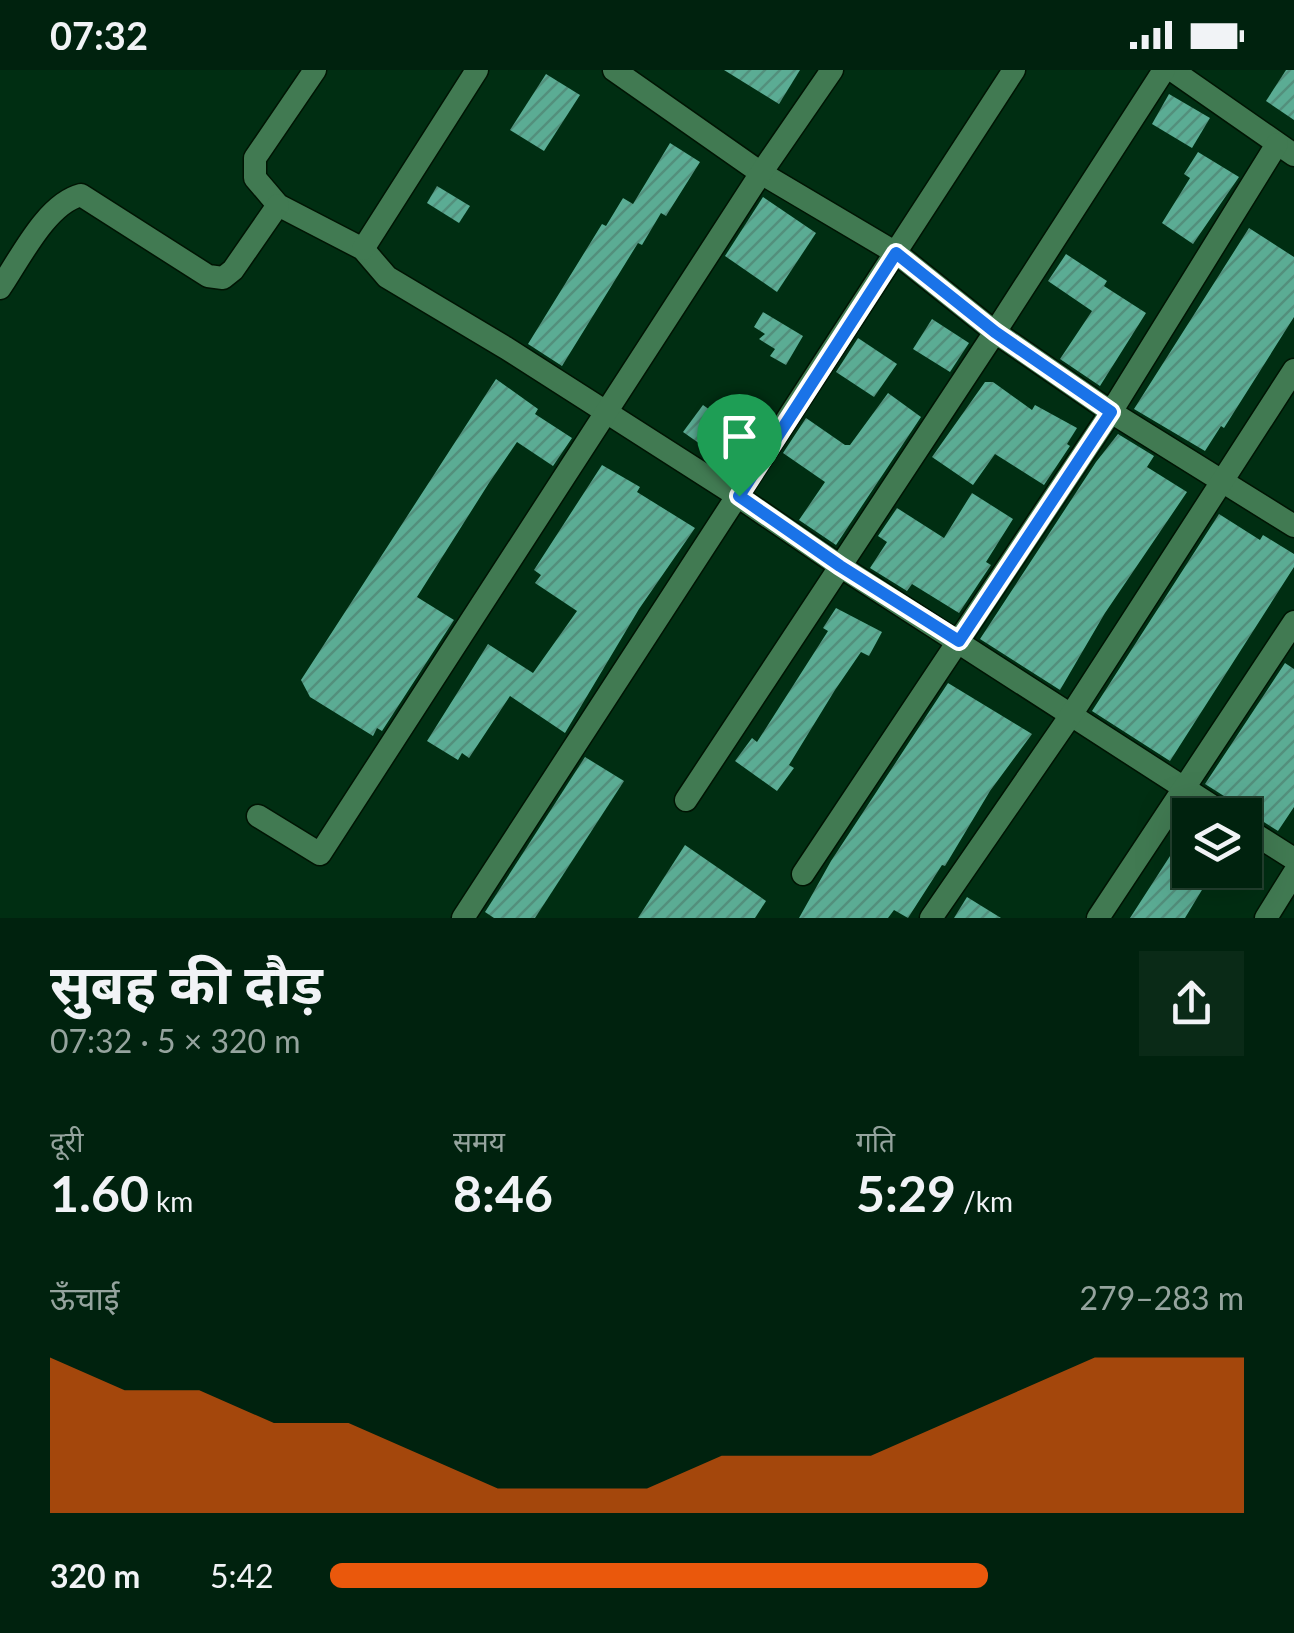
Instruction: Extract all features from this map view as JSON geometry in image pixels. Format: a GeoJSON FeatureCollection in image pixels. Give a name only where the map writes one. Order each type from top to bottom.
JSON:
{"type":"FeatureCollection","features":[{"type":"Feature","properties":{"kind":"street"},"geometry":{"type":"LineString","coordinates":[[315,70],[255,158],[255,178],[278,206],[364,249],[387,277],[739,496],[840,566],[1200,798]]}},
{"type":"Feature","properties":{"kind":"street"},"geometry":{"type":"LineString","coordinates":[[364,249],[477,70]]}},
{"type":"Feature","properties":{"kind":"street"},"geometry":{"type":"LineString","coordinates":[[258,816],[320,854],[832,70]]}},
{"type":"Feature","properties":{"kind":"street"},"geometry":{"type":"LineString","coordinates":[[463,918],[1014,70]]}},
{"type":"Feature","properties":{"kind":"street"},"geometry":{"type":"LineString","coordinates":[[686,800],[1164,70]]}},
{"type":"Feature","properties":{"kind":"street"},"geometry":{"type":"LineString","coordinates":[[803,874],[1285,150],[1172,70]]}},
{"type":"Feature","properties":{"kind":"street"},"geometry":{"type":"LineString","coordinates":[[630,74],[762,173],[896,253],[995,332],[1111,412],[1294,526]]}},
{"type":"Feature","properties":{"kind":"street"},"geometry":{"type":"LineString","coordinates":[[0,288],[55,207],[80,194],[208,276],[223,278],[233,270],[278,206]]}},
{"type":"Feature","properties":{"kind":"street"},"geometry":{"type":"LineString","coordinates":[[931,918],[1071,715],[1294,370]]}},
{"type":"Feature","properties":{"kind":"street"},"geometry":{"type":"LineString","coordinates":[[1098,918],[1294,622]]}},
{"type":"Feature","properties":{"kind":"street"},"geometry":{"type":"LineString","coordinates":[[1262,839],[1294,859]]}},
{"type":"Feature","properties":{"kind":"street"},"geometry":{"type":"LineString","coordinates":[[1266,918],[1294,873]]}},
{"type":"Feature","properties":{"kind":"building"},"geometry":{"type":"Polygon","coordinates":[[[724,70],[800,70],[779,104],[724,70]]]}},
{"type":"Feature","properties":{"kind":"building"},"geometry":{"type":"Polygon","coordinates":[[[1286,70],[1294,70],[1294,120],[1266,101],[1286,70]]]}},
{"type":"Feature","properties":{"kind":"building"},"geometry":{"type":"Polygon","coordinates":[[[546,74],[580,95],[544,151],[510,130],[546,74]]]}},
{"type":"Feature","properties":{"kind":"building"},"geometry":{"type":"Polygon","coordinates":[[[1169,94],[1210,118],[1192,148],[1152,124],[1169,94]]]}},
{"type":"Feature","properties":{"kind":"building"},"geometry":{"type":"Polygon","coordinates":[[[670,143],[700,162],[666,216],[661,213],[642,245],[638,243],[562,366],[528,344],[602,224],[606,226],[623,198],[633,204],[670,143]]]}},
{"type":"Feature","properties":{"kind":"building"},"geometry":{"type":"Polygon","coordinates":[[[1198,152],[1239,177],[1193,244],[1162,223],[1190,178],[1184,174],[1198,152]]]}},
{"type":"Feature","properties":{"kind":"building"},"geometry":{"type":"Polygon","coordinates":[[[437,186],[470,206],[459,223],[427,203],[437,186]]]}},
{"type":"Feature","properties":{"kind":"building"},"geometry":{"type":"Polygon","coordinates":[[[763,197],[816,233],[777,292],[725,256],[763,197]]]}},
{"type":"Feature","properties":{"kind":"building"},"geometry":{"type":"Polygon","coordinates":[[[1249,228],[1294,257],[1294,317],[1224,428],[1221,426],[1205,451],[1134,409],[1249,228]]]}},
{"type":"Feature","properties":{"kind":"building"},"geometry":{"type":"Polygon","coordinates":[[[1066,254],[1107,281],[1104,286],[1146,313],[1100,386],[1060,359],[1092,311],[1048,281],[1066,254]]]}},
{"type":"Feature","properties":{"kind":"building"},"geometry":{"type":"Polygon","coordinates":[[[763,312],[803,336],[786,365],[770,356],[775,349],[759,339],[765,334],[754,327],[763,312]]]}},
{"type":"Feature","properties":{"kind":"building"},"geometry":{"type":"Polygon","coordinates":[[[932,319],[969,343],[950,372],[913,349],[932,319]]]}},
{"type":"Feature","properties":{"kind":"building"},"geometry":{"type":"Polygon","coordinates":[[[858,338],[897,364],[874,397],[836,372],[858,338]]]}},
{"type":"Feature","properties":{"kind":"building"},"geometry":{"type":"Polygon","coordinates":[[[496,379],[538,409],[535,414],[572,438],[553,466],[517,442],[489,483],[417,597],[454,620],[382,731],[377,728],[373,736],[310,697],[301,680],[496,379]]]}},
{"type":"Feature","properties":{"kind":"building"},"geometry":{"type":"Polygon","coordinates":[[[985,382],[993,382],[1032,410],[1035,405],[1077,428],[1044,485],[995,454],[973,485],[932,457],[985,382]]]}},
{"type":"Feature","properties":{"kind":"building"},"geometry":{"type":"Polygon","coordinates":[[[888,393],[921,417],[836,545],[799,520],[825,482],[783,453],[806,418],[850,445],[888,393]]]}},
{"type":"Feature","properties":{"kind":"building"},"geometry":{"type":"Polygon","coordinates":[[[703,405],[752,440],[733,467],[683,432],[703,405]]]}},
{"type":"Feature","properties":{"kind":"building"},"geometry":{"type":"Polygon","coordinates":[[[1118,434],[1154,456],[1147,467],[1187,492],[1105,613],[1060,690],[980,639],[1118,434]]]}},
{"type":"Feature","properties":{"kind":"building"},"geometry":{"type":"Polygon","coordinates":[[[602,465],[640,487],[637,492],[695,528],[639,609],[565,733],[510,696],[469,758],[462,753],[458,760],[427,741],[488,644],[533,673],[577,611],[535,583],[541,575],[534,570],[602,465]]]}},
{"type":"Feature","properties":{"kind":"building"},"geometry":{"type":"Polygon","coordinates":[[[972,493],[1013,519],[986,562],[991,565],[959,613],[912,584],[907,591],[870,568],[887,542],[878,536],[897,508],[944,538],[972,493]]]}},
{"type":"Feature","properties":{"kind":"building"},"geometry":{"type":"Polygon","coordinates":[[[1219,514],[1260,540],[1263,535],[1294,554],[1294,567],[1170,761],[1092,711],[1219,514]]]}},
{"type":"Feature","properties":{"kind":"building"},"geometry":{"type":"Polygon","coordinates":[[[836,608],[882,632],[869,656],[861,652],[835,690],[789,765],[794,768],[777,791],[735,761],[752,738],[757,742],[828,631],[823,628],[836,608]]]}},
{"type":"Feature","properties":{"kind":"building"},"geometry":{"type":"Polygon","coordinates":[[[1285,663],[1294,669],[1294,807],[1278,831],[1262,821],[1262,798],[1227,798],[1205,784],[1285,663]]]}},
{"type":"Feature","properties":{"kind":"building"},"geometry":{"type":"Polygon","coordinates":[[[948,683],[1032,734],[908,918],[894,910],[888,918],[799,918],[831,861],[948,683]]]}},
{"type":"Feature","properties":{"kind":"building"},"geometry":{"type":"Polygon","coordinates":[[[585,757],[624,781],[535,918],[494,918],[485,912],[585,757]]]}},
{"type":"Feature","properties":{"kind":"building"},"geometry":{"type":"Polygon","coordinates":[[[685,845],[766,901],[755,918],[638,918],[685,845]]]}},
{"type":"Feature","properties":{"kind":"building"},"geometry":{"type":"Polygon","coordinates":[[[1172,853],[1172,888],[1203,888],[1185,918],[1130,918],[1172,853]]]}},
{"type":"Feature","properties":{"kind":"building"},"geometry":{"type":"Polygon","coordinates":[[[967,897],[1001,918],[954,918],[967,897]]]}},
{"type":"Feature","properties":{"kind":"route"},"geometry":{"type":"LineString","coordinates":[[896,253],[995,332],[1111,412],[959,641],[739,496],[896,253]]}}]}
